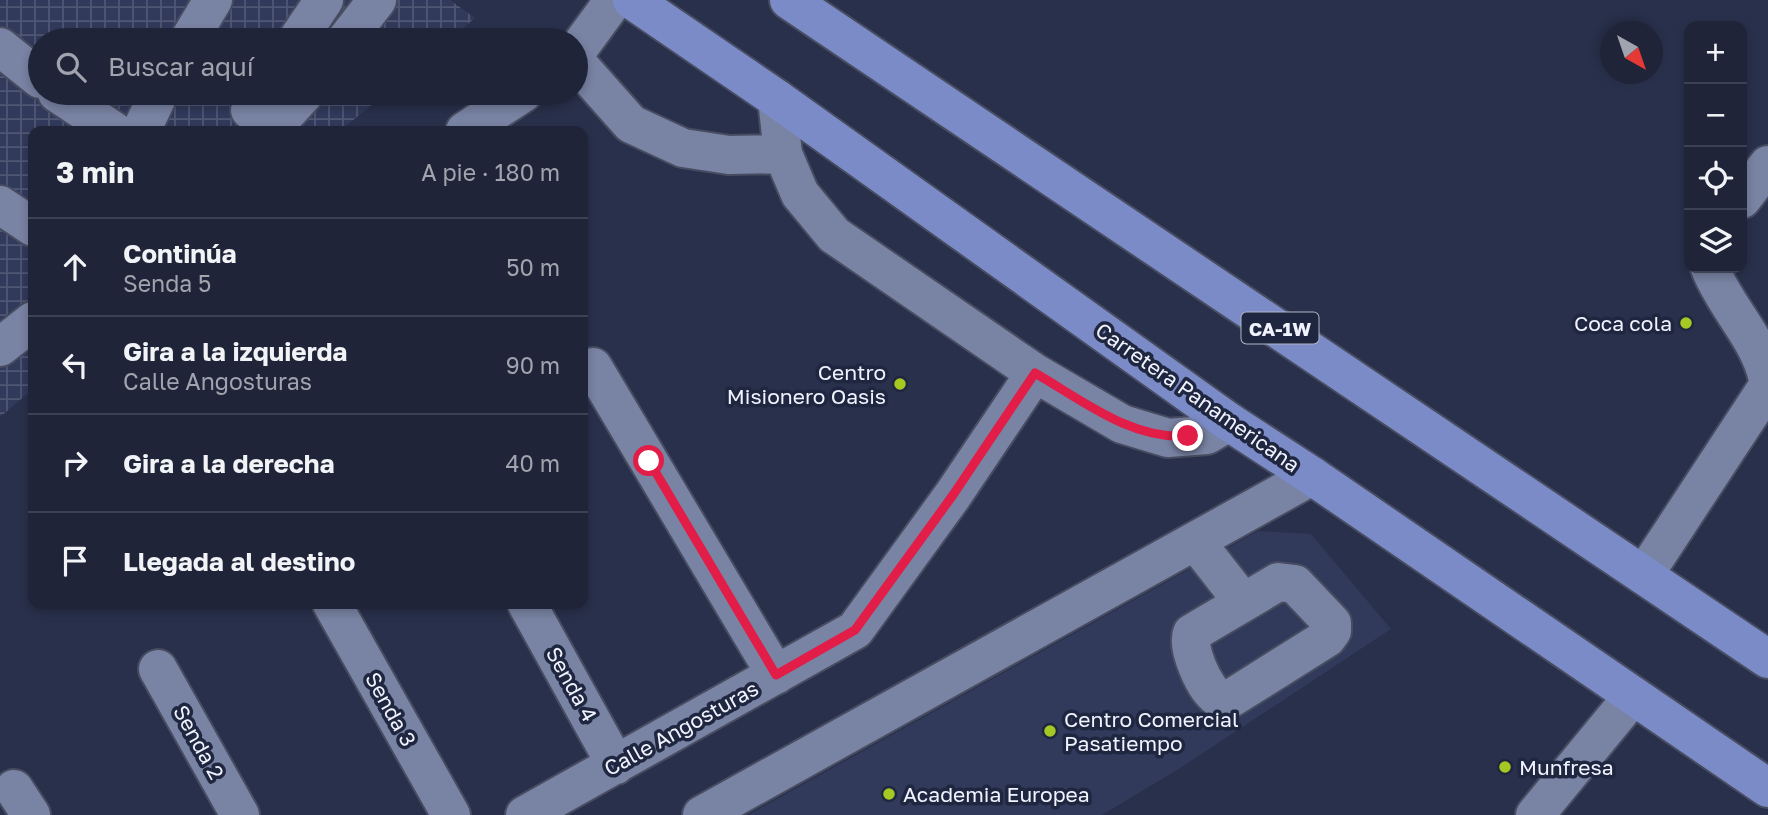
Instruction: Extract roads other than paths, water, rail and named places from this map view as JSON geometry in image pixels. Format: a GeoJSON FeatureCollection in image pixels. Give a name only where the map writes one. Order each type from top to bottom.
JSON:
{"type":"FeatureCollection","features":[{"type":"Feature","properties":{"kind":"highway","name":"Carretera Panamericana"},"geometry":{"type":"LineString","coordinates":[[632,0],[777,99],[1229,422],[1768,788]]}},
{"type":"Feature","properties":{"kind":"highway","name":"CA-1W"},"geometry":{"type":"LineString","coordinates":[[789,0],[1768,659]]}},
{"type":"Feature","properties":{"kind":"street"},"geometry":{"type":"LineString","coordinates":[[196,28],[213,0]]}},
{"type":"Feature","properties":{"kind":"street"},"geometry":{"type":"LineString","coordinates":[[305,28],[324,0]]}},
{"type":"Feature","properties":{"kind":"street"},"geometry":{"type":"LineString","coordinates":[[355,28],[377,0]]}},
{"type":"Feature","properties":{"kind":"street"},"geometry":{"type":"LineString","coordinates":[[588,36],[614,0]]}},
{"type":"Feature","properties":{"kind":"street"},"geometry":{"type":"LineString","coordinates":[[0,47],[28,69]]}},
{"type":"Feature","properties":{"kind":"street"},"geometry":{"type":"LineString","coordinates":[[588,76],[631,124],[683,148],[729,155],[783,154]]}},
{"type":"Feature","properties":{"kind":"street"},"geometry":{"type":"LineString","coordinates":[[777,99],[783,154],[800,194],[834,235],[1035,373],[1122,424],[1168,438],[1207,435],[1229,422]]}},
{"type":"Feature","properties":{"kind":"street"},"geometry":{"type":"LineString","coordinates":[[75,105],[106,126]]}},
{"type":"Feature","properties":{"kind":"street"},"geometry":{"type":"LineString","coordinates":[[143,126],[153,105]]}},
{"type":"Feature","properties":{"kind":"street"},"geometry":{"type":"LineString","coordinates":[[1747,192],[1768,165]]}},
{"type":"Feature","properties":{"kind":"street"},"geometry":{"type":"LineString","coordinates":[[0,205],[28,224]]}},
{"type":"Feature","properties":{"kind":"street"},"geometry":{"type":"LineString","coordinates":[[1712,273],[1765,363],[1768,380]]}},
{"type":"Feature","properties":{"kind":"street"},"geometry":{"type":"LineString","coordinates":[[0,347],[28,325]]}},
{"type":"Feature","properties":{"kind":"street"},"geometry":{"type":"LineString","coordinates":[[593,367],[776,675]]}},
{"type":"Feature","properties":{"kind":"street","name":"Calle Angosturas"},"geometry":{"type":"LineString","coordinates":[[525,815],[855,630],[953,495],[1035,373]]}},
{"type":"Feature","properties":{"kind":"street"},"geometry":{"type":"LineString","coordinates":[[1644,575],[1768,386]]}},
{"type":"Feature","properties":{"kind":"street"},"geometry":{"type":"LineString","coordinates":[[702,815],[1312,476]]}},
{"type":"Feature","properties":{"kind":"street"},"geometry":{"type":"LineString","coordinates":[[1196,542],[1243,602]]}},
{"type":"Feature","properties":{"kind":"street","name":"Senda 3"},"geometry":{"type":"LineString","coordinates":[[335,609],[451,815]]}},
{"type":"Feature","properties":{"kind":"street","name":"Senda 4"},"geometry":{"type":"LineString","coordinates":[[530,609],[616,765]]}},
{"type":"Feature","properties":{"kind":"street","name":"Senda 2"},"geometry":{"type":"LineString","coordinates":[[158,669],[240,815]]}},
{"type":"Feature","properties":{"kind":"street"},"geometry":{"type":"LineString","coordinates":[[1535,815],[1633,696]]}},
{"type":"Feature","properties":{"kind":"place","name":"Coca cola"},"geometry":{"type":"Point","coordinates":[1686,323]}},
{"type":"Feature","properties":{"kind":"place","name":"Centro Misionero Oasis"},"geometry":{"type":"Point","coordinates":[900,384]}},
{"type":"Feature","properties":{"kind":"place","name":"Centro Comercial Pasatiempo"},"geometry":{"type":"Point","coordinates":[1050,731]}},
{"type":"Feature","properties":{"kind":"place","name":"Munfresa"},"geometry":{"type":"Point","coordinates":[1505,767]}},
{"type":"Feature","properties":{"kind":"place","name":"Academia Europea"},"geometry":{"type":"Point","coordinates":[889,794]}}]}
